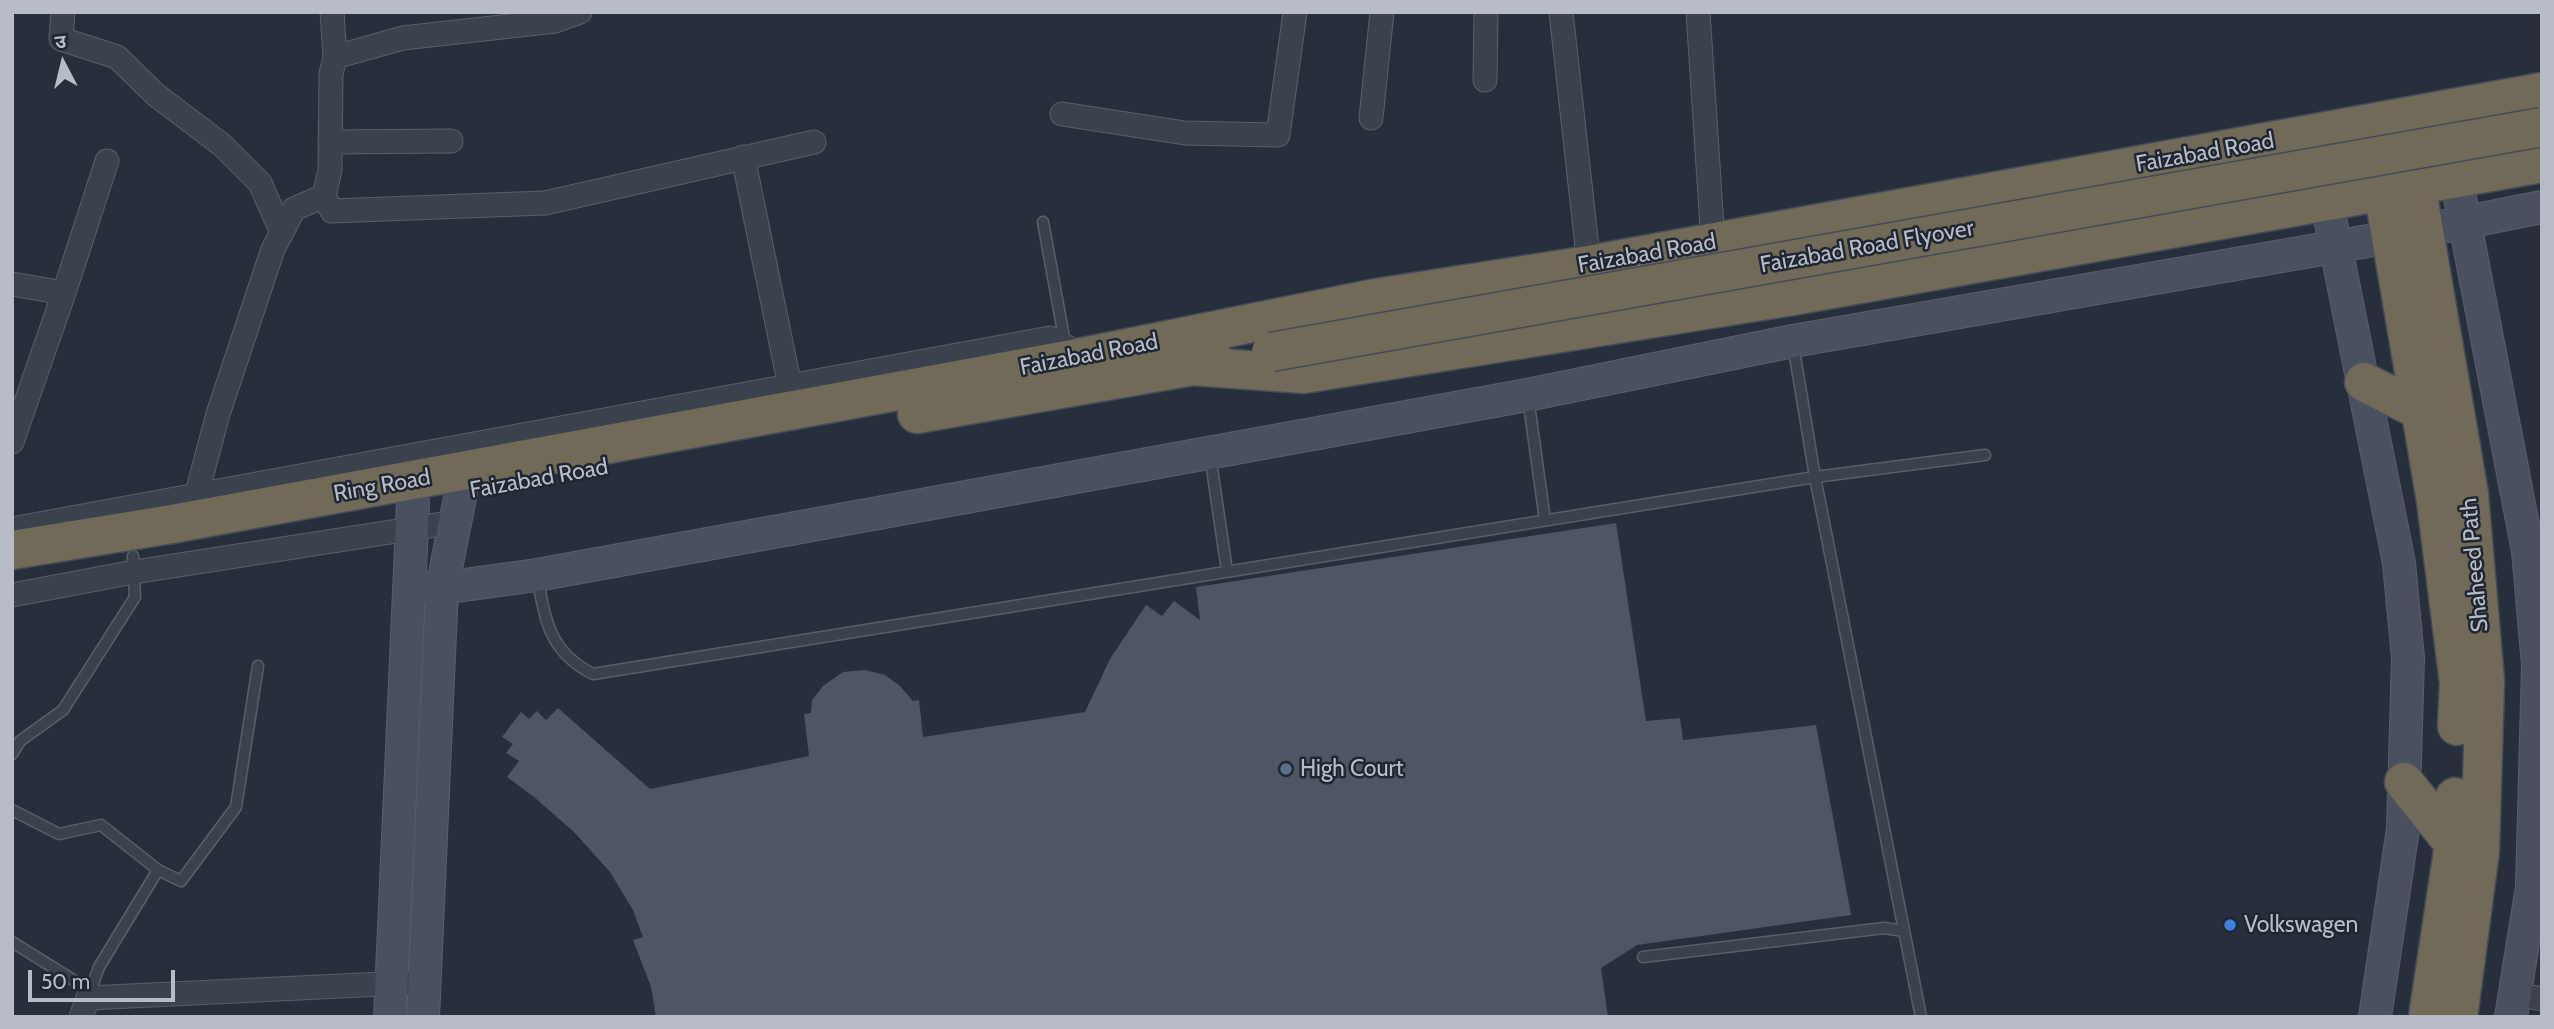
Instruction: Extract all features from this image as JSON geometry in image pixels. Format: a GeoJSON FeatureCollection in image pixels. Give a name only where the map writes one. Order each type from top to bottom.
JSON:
{"type":"FeatureCollection","features":[{"type":"Feature","properties":{"kind":"highway","name":"Faizabad Road"},"geometry":{"type":"LineString","coordinates":[[752,418],[792,398],[1074,352],[1376,298],[1589,265],[2542,92]]}},
{"type":"Feature","properties":{"kind":"highway","name":"Shaheed Path"},"geometry":{"type":"LineString","coordinates":[[2388,120],[2407,233],[2469,494],[2485,681],[2480,851],[2458,1017]]}},
{"type":"Feature","properties":{"kind":"highway","name":"Faizabad Road Flyover"},"geometry":{"type":"LineString","coordinates":[[1192,366],[2542,127]]}},
{"type":"Feature","properties":{"kind":"highway"},"geometry":{"type":"LineString","coordinates":[[1192,366],[1304,374],[1793,296],[2542,163]]}},
{"type":"Feature","properties":{"kind":"highway","name":"Shaheed Path"},"geometry":{"type":"LineString","coordinates":[[2407,233],[2421,411],[2436,501],[2459,682],[2454,844],[2428,1017]]}},
{"type":"Feature","properties":{"kind":"highway","name":"Faizabad Road"},"geometry":{"type":"LineString","coordinates":[[12,578],[133,564],[458,507],[1192,366]]}},
{"type":"Feature","properties":{"kind":"highway"},"geometry":{"type":"LineString","coordinates":[[2364,382],[2421,411]]}},
{"type":"Feature","properties":{"kind":"highway","name":"Ring Road"},"geometry":{"type":"LineString","coordinates":[[12,550],[193,509],[752,418]]}},
{"type":"Feature","properties":{"kind":"highway"},"geometry":{"type":"LineString","coordinates":[[2404,782],[2454,844]]}},
{"type":"Feature","properties":{"kind":"street"},"geometry":{"type":"LineString","coordinates":[[63,12],[61,39],[117,57],[156,95],[222,145],[260,183],[282,233]]}},
{"type":"Feature","properties":{"kind":"street"},"geometry":{"type":"LineString","coordinates":[[332,12],[335,57],[331,74],[330,170],[324,196],[332,211],[545,203],[814,142]]}},
{"type":"Feature","properties":{"kind":"street"},"geometry":{"type":"LineString","coordinates":[[335,57],[402,38],[555,21],[580,12]]}},
{"type":"Feature","properties":{"kind":"street"},"geometry":{"type":"LineString","coordinates":[[1062,114],[1185,133],[1278,135],[1294,12]]}},
{"type":"Feature","properties":{"kind":"street"},"geometry":{"type":"LineString","coordinates":[[1371,118],[1381,12]]}},
{"type":"Feature","properties":{"kind":"street"},"geometry":{"type":"LineString","coordinates":[[1485,80],[1486,12]]}},
{"type":"Feature","properties":{"kind":"street"},"geometry":{"type":"LineString","coordinates":[[1561,12],[1589,265]]}},
{"type":"Feature","properties":{"kind":"street"},"geometry":{"type":"LineString","coordinates":[[1698,12],[1713,242]]}},
{"type":"Feature","properties":{"kind":"street"},"geometry":{"type":"LineString","coordinates":[[2442,110],[2532,523],[2528,551],[2539,693],[2538,838],[2523,1003]]}},
{"type":"Feature","properties":{"kind":"street"},"geometry":{"type":"LineString","coordinates":[[2313,133],[2399,563],[2409,658],[2403,829],[2375,1017]]}},
{"type":"Feature","properties":{"kind":"street"},"geometry":{"type":"LineString","coordinates":[[330,142],[451,141]]}},
{"type":"Feature","properties":{"kind":"street"},"geometry":{"type":"LineString","coordinates":[[12,529],[193,509],[792,398],[743,157]]}},
{"type":"Feature","properties":{"kind":"street"},"geometry":{"type":"LineString","coordinates":[[12,442],[107,161]]}},
{"type":"Feature","properties":{"kind":"street"},"geometry":{"type":"LineString","coordinates":[[193,509],[218,414],[273,249],[294,209],[324,196]]}},
{"type":"Feature","properties":{"kind":"street"},"geometry":{"type":"LineString","coordinates":[[409,588],[442,588],[537,575],[1527,394],[1793,341],[2336,246],[2542,207]]}},
{"type":"Feature","properties":{"kind":"street"},"geometry":{"type":"LineString","coordinates":[[12,284],[64,293]]}},
{"type":"Feature","properties":{"kind":"street"},"geometry":{"type":"LineString","coordinates":[[423,1017],[442,588],[458,507]]}},
{"type":"Feature","properties":{"kind":"street"},"geometry":{"type":"LineString","coordinates":[[390,1017],[412,515]]}},
{"type":"Feature","properties":{"kind":"street"},"geometry":{"type":"LineString","coordinates":[[12,595],[133,564]]}},
{"type":"Feature","properties":{"kind":"street"},"geometry":{"type":"LineString","coordinates":[[87,1002],[425,982]]}},
{"type":"Feature","properties":{"kind":"lane"},"geometry":{"type":"LineString","coordinates":[[1043,222],[1074,352]]}},
{"type":"Feature","properties":{"kind":"lane"},"geometry":{"type":"LineString","coordinates":[[1793,341],[1815,477],[1921,1017]]}},
{"type":"Feature","properties":{"kind":"lane"},"geometry":{"type":"LineString","coordinates":[[1527,394],[1545,520]]}},
{"type":"Feature","properties":{"kind":"lane"},"geometry":{"type":"LineString","coordinates":[[1210,452],[1227,571]]}},
{"type":"Feature","properties":{"kind":"lane"},"geometry":{"type":"LineString","coordinates":[[537,575],[543,612],[561,649],[574,664],[593,674],[1815,477],[1985,455]]}},
{"type":"Feature","properties":{"kind":"lane"},"geometry":{"type":"LineString","coordinates":[[12,754],[20,741],[63,710],[135,597],[133,564]]}},
{"type":"Feature","properties":{"kind":"lane"},"geometry":{"type":"LineString","coordinates":[[12,810],[59,834],[100,825],[158,870],[181,881],[236,807],[258,666]]}},
{"type":"Feature","properties":{"kind":"lane"},"geometry":{"type":"LineString","coordinates":[[12,942],[87,1002],[99,967],[158,870]]}},
{"type":"Feature","properties":{"kind":"lane"},"geometry":{"type":"LineString","coordinates":[[1643,957],[1884,928],[1904,931]]}},
{"type":"Feature","properties":{"kind":"building","name":"High Court"},"geometry":{"type":"Polygon","coordinates":[[[1616,523],[1646,721],[1680,718],[1683,740],[1816,725],[1851,915],[1637,945],[1601,968],[1608,1017],[656,1017],[651,987],[633,940],[643,937],[633,910],[610,872],[574,832],[507,777],[519,761],[506,753],[513,744],[502,737],[521,712],[529,719],[537,711],[546,720],[558,708],[650,789],[809,756],[804,714],[811,713],[812,700],[823,686],[843,672],[865,670],[885,675],[900,686],[913,701],[919,700],[923,737],[1085,712],[1110,659],[1146,605],[1162,616],[1174,601],[1200,620],[1196,587],[1616,523]]]}},
{"type":"Feature","properties":{"kind":"place","name":"High Court"},"geometry":{"type":"Point","coordinates":[1286,769]}},
{"type":"Feature","properties":{"kind":"place","name":"Volkswagen"},"geometry":{"type":"Point","coordinates":[2230,925]}}]}
